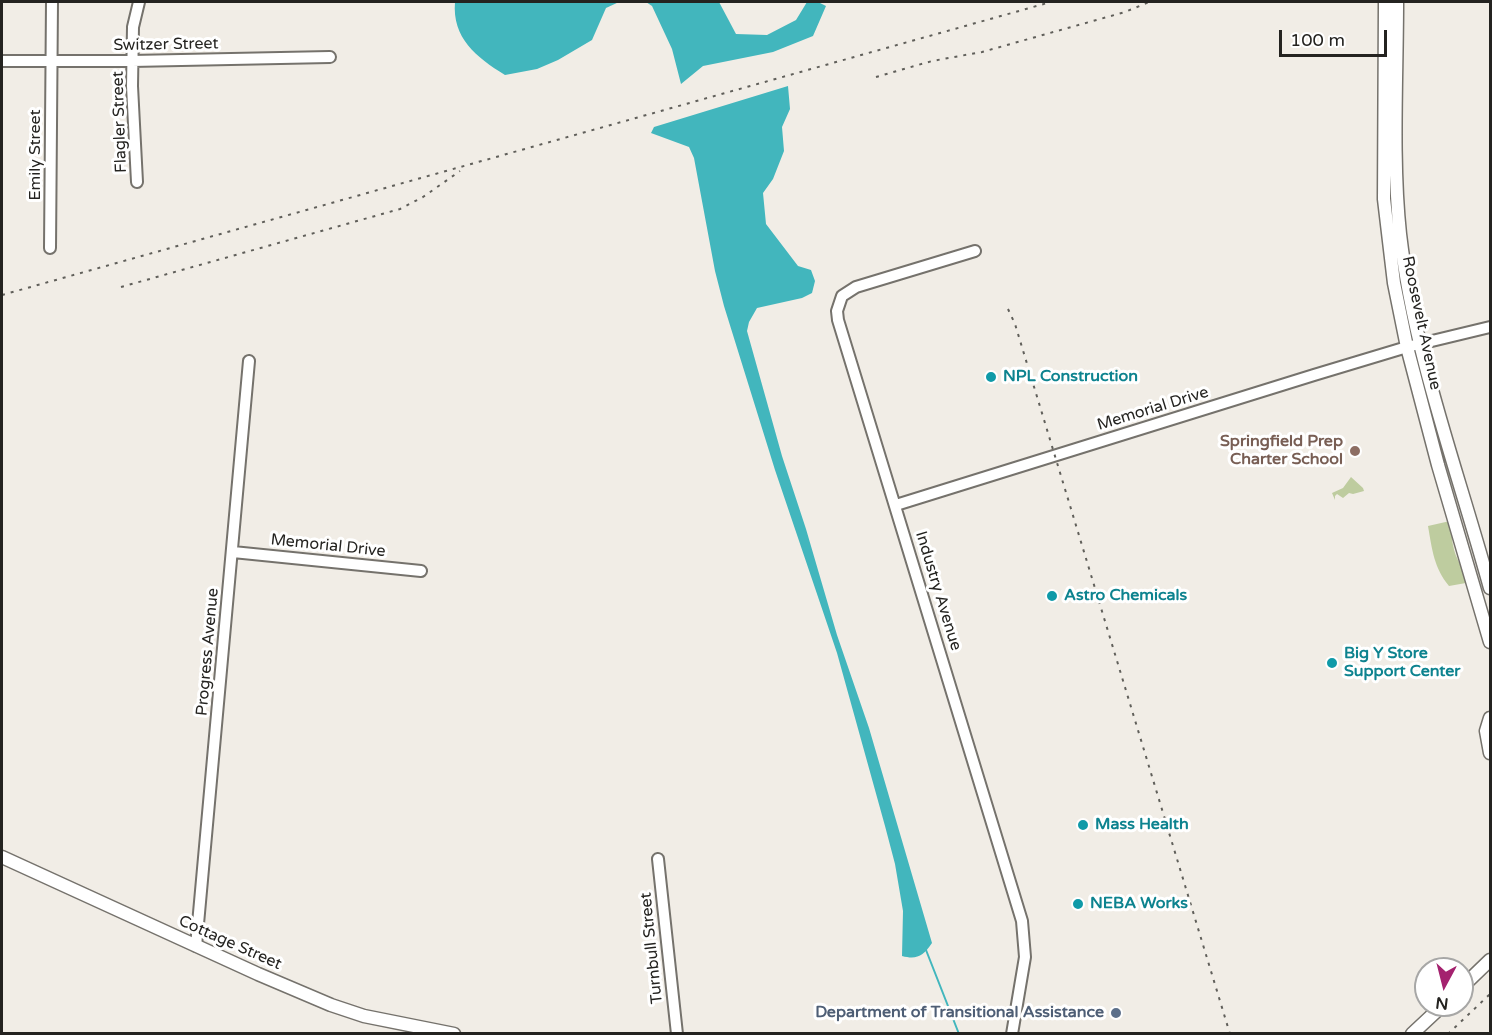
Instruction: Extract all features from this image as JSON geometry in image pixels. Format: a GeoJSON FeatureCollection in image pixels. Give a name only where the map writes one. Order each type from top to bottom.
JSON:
{"type":"FeatureCollection","features":[{"type":"Feature","properties":{"kind":"main road","name":"Roosevelt Avenue"},"geometry":{"type":"LineString","coordinates":[[1385,2],[1384,199],[1389,249],[1407,347],[1438,465],[1491,642]]}},
{"type":"Feature","properties":{"kind":"main road","name":"Roosevelt Avenue"},"geometry":{"type":"LineString","coordinates":[[1397,2],[1397,198],[1403,255],[1420,345],[1489,584]]}},
{"type":"Feature","properties":{"kind":"main road"},"geometry":{"type":"LineString","coordinates":[[1454,514],[1468,510]]}},
{"type":"Feature","properties":{"kind":"main road"},"geometry":{"type":"LineString","coordinates":[[1473,584],[1489,584]]}},
{"type":"Feature","properties":{"kind":"main road"},"geometry":{"type":"LineString","coordinates":[[1491,718],[1486,730],[1491,753]]}},
{"type":"Feature","properties":{"kind":"main road","name":"Cottage Street"},"geometry":{"type":"LineString","coordinates":[[2,857],[331,1005],[364,1016],[454,1034]]}},
{"type":"Feature","properties":{"kind":"main road"},"geometry":{"type":"LineString","coordinates":[[1474,976],[1491,960]]}},
{"type":"Feature","properties":{"kind":"main road"},"geometry":{"type":"LineString","coordinates":[[1412,1034],[1430,1017]]}},
{"type":"Feature","properties":{"kind":"street","name":"Emily Street"},"geometry":{"type":"LineString","coordinates":[[50,248],[52,2]]}},
{"type":"Feature","properties":{"kind":"street","name":"Flagler Street"},"geometry":{"type":"LineString","coordinates":[[137,182],[132,61],[135,13],[139,2]]}},
{"type":"Feature","properties":{"kind":"street","name":"Switzer Street"},"geometry":{"type":"LineString","coordinates":[[2,62],[330,57]]}},
{"type":"Feature","properties":{"kind":"street","name":"Industry Avenue"},"geometry":{"type":"LineString","coordinates":[[975,251],[856,287],[846,292],[837,311],[1022,921],[1025,957],[1012,1034]]}},
{"type":"Feature","properties":{"kind":"street","name":"Memorial Drive"},"geometry":{"type":"LineString","coordinates":[[896,505],[1407,347],[1491,327]]}},
{"type":"Feature","properties":{"kind":"street","name":"Progress Avenue"},"geometry":{"type":"LineString","coordinates":[[196,946],[249,361]]}},
{"type":"Feature","properties":{"kind":"street","name":"Memorial Drive"},"geometry":{"type":"LineString","coordinates":[[233,552],[421,571]]}},
{"type":"Feature","properties":{"kind":"street","name":"Turnbull Street"},"geometry":{"type":"LineString","coordinates":[[657,858],[677,1034]]}},
{"type":"Feature","properties":{"kind":"green space"},"geometry":{"type":"Polygon","coordinates":[[[1351,477],[1364,491],[1349,493],[1343,498],[1337,494],[1335,500],[1332,493],[1343,488],[1351,477]]]}},
{"type":"Feature","properties":{"kind":"green space"},"geometry":{"type":"Polygon","coordinates":[[[1450,521],[1454,550],[1466,583],[1449,586],[1437,565],[1428,526],[1450,521]]]}},
{"type":"Feature","properties":{"kind":"water"},"geometry":{"type":"Polygon","coordinates":[[[455,2],[619,2],[606,8],[592,40],[558,60],[537,69],[505,75],[468,45],[457,26],[455,2]]]}},
{"type":"Feature","properties":{"kind":"water"},"geometry":{"type":"Polygon","coordinates":[[[646,2],[719,2],[736,34],[767,35],[796,20],[807,2],[818,2],[826,6],[813,36],[773,52],[703,66],[681,84],[672,49],[652,6],[646,2]]]}},
{"type":"Feature","properties":{"kind":"water"},"geometry":{"type":"Polygon","coordinates":[[[788,86],[790,109],[782,127],[784,151],[773,179],[763,193],[766,224],[798,266],[811,270],[815,281],[812,293],[802,298],[757,308],[747,331],[782,456],[837,635],[869,728],[932,943],[923,954],[916,957],[902,956],[903,911],[895,864],[837,653],[775,470],[724,306],[715,271],[694,158],[689,147],[651,133],[654,127],[788,86]]]}},
{"type":"Feature","properties":{"kind":"waterway"},"geometry":{"type":"LineString","coordinates":[[926,950],[959,1034]]}},
{"type":"Feature","properties":{"kind":"railway"},"geometry":{"type":"LineString","coordinates":[[2,295],[1051,2]]}},
{"type":"Feature","properties":{"kind":"railway"},"geometry":{"type":"LineString","coordinates":[[876,77],[932,61],[982,52],[1125,12],[1149,2]]}},
{"type":"Feature","properties":{"kind":"railway"},"geometry":{"type":"LineString","coordinates":[[121,287],[400,209],[423,197],[460,171]]}},
{"type":"Feature","properties":{"kind":"railway"},"geometry":{"type":"LineString","coordinates":[[1008,309],[1015,324],[1230,1034]]}},
{"type":"Feature","properties":{"kind":"railway"},"geometry":{"type":"LineString","coordinates":[[1448,1034],[1490,994]]}},
{"type":"Feature","properties":{"kind":"place","name":"NPL Construction"},"geometry":{"type":"Point","coordinates":[991,377]}},
{"type":"Feature","properties":{"kind":"place","name":"Springfield Prep Charter School"},"geometry":{"type":"Point","coordinates":[1355,451]}},
{"type":"Feature","properties":{"kind":"place","name":"Astro Chemicals"},"geometry":{"type":"Point","coordinates":[1052,596]}},
{"type":"Feature","properties":{"kind":"place","name":"Big Y Store Support Center"},"geometry":{"type":"Point","coordinates":[1332,663]}},
{"type":"Feature","properties":{"kind":"place","name":"Mass Health"},"geometry":{"type":"Point","coordinates":[1083,825]}},
{"type":"Feature","properties":{"kind":"place","name":"NEBA Works"},"geometry":{"type":"Point","coordinates":[1078,904]}},
{"type":"Feature","properties":{"kind":"place","name":"Department of Transitional Assistance"},"geometry":{"type":"Point","coordinates":[1116,1013]}}]}
